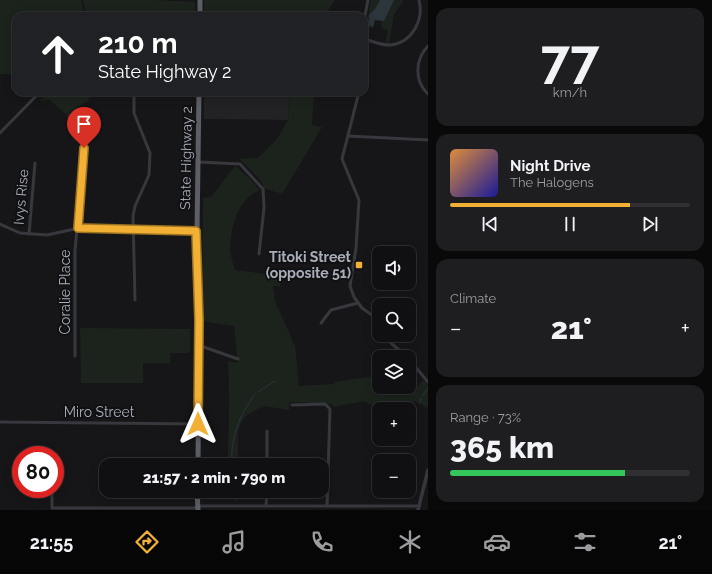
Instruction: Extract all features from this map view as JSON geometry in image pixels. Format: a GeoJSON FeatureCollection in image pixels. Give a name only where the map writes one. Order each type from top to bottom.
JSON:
{"type":"FeatureCollection","features":[{"type":"Feature","properties":{"kind":"highway"},"geometry":{"type":"LineString","coordinates":[[200,0],[200,12]]}},
{"type":"Feature","properties":{"kind":"highway","name":"State Highway 2"},"geometry":{"type":"LineString","coordinates":[[198,458],[199,320],[196,231],[199,162],[199,96]]}},
{"type":"Feature","properties":{"kind":"street"},"geometry":{"type":"LineString","coordinates":[[366,12],[368,0]]}},
{"type":"Feature","properties":{"kind":"street"},"geometry":{"type":"LineString","coordinates":[[368,40],[390,45],[407,38],[416,29],[419,22],[419,0]]}},
{"type":"Feature","properties":{"kind":"street"},"geometry":{"type":"LineString","coordinates":[[428,46],[418,62],[420,85],[428,94]]}},
{"type":"Feature","properties":{"kind":"street"},"geometry":{"type":"LineString","coordinates":[[0,133],[36,96]]}},
{"type":"Feature","properties":{"kind":"street"},"geometry":{"type":"LineString","coordinates":[[134,96],[134,113],[150,148],[148,179],[134,210],[132,228],[135,256],[135,300]]}},
{"type":"Feature","properties":{"kind":"street"},"geometry":{"type":"LineString","coordinates":[[358,96],[342,162],[359,200],[356,248],[350,286],[358,303],[372,315]]}},
{"type":"Feature","properties":{"kind":"street"},"geometry":{"type":"LineString","coordinates":[[0,125],[4,129]]}},
{"type":"Feature","properties":{"kind":"street"},"geometry":{"type":"LineString","coordinates":[[348,136],[428,140]]}},
{"type":"Feature","properties":{"kind":"street","name":"Coralie Place"},"geometry":{"type":"LineString","coordinates":[[75,356],[75,251],[84,148]]}},
{"type":"Feature","properties":{"kind":"street"},"geometry":{"type":"LineString","coordinates":[[199,162],[240,164],[263,189],[264,208],[259,254]]}},
{"type":"Feature","properties":{"kind":"street","name":"Ivys Rise"},"geometry":{"type":"LineString","coordinates":[[29,234],[36,163]]}},
{"type":"Feature","properties":{"kind":"street"},"geometry":{"type":"LineString","coordinates":[[0,224],[17,232],[51,235],[78,228],[132,228],[196,231]]}},
{"type":"Feature","properties":{"kind":"street"},"geometry":{"type":"LineString","coordinates":[[321,323],[331,310],[358,303]]}},
{"type":"Feature","properties":{"kind":"street"},"geometry":{"type":"LineString","coordinates":[[391,342],[399,350]]}},
{"type":"Feature","properties":{"kind":"street"},"geometry":{"type":"LineString","coordinates":[[198,345],[238,359]]}},
{"type":"Feature","properties":{"kind":"street"},"geometry":{"type":"LineString","coordinates":[[416,368],[428,382]]}},
{"type":"Feature","properties":{"kind":"street"},"geometry":{"type":"LineString","coordinates":[[292,405],[322,404],[329,406],[331,410],[327,506]]}},
{"type":"Feature","properties":{"kind":"street","name":"Miro Street"},"geometry":{"type":"LineString","coordinates":[[0,422],[198,424]]}},
{"type":"Feature","properties":{"kind":"street"},"geometry":{"type":"LineString","coordinates":[[267,431],[267,458]]}},
{"type":"Feature","properties":{"kind":"street"},"geometry":{"type":"LineString","coordinates":[[52,498],[52,508],[77,509],[266,506],[419,508],[428,470]]}},
{"type":"Feature","properties":{"kind":"street"},"geometry":{"type":"LineString","coordinates":[[266,506],[267,498]]}},
{"type":"Feature","properties":{"kind":"shaded area"},"geometry":{"type":"Polygon","coordinates":[[[0,0],[81,0],[83,12],[12,12],[12,74],[0,74],[0,0]]]}},
{"type":"Feature","properties":{"kind":"shaded area"},"geometry":{"type":"Polygon","coordinates":[[[83,0],[154,0],[195,2],[195,12],[85,12],[83,0]]]}},
{"type":"Feature","properties":{"kind":"shaded area"},"geometry":{"type":"Polygon","coordinates":[[[204,0],[334,0],[328,12],[204,12],[204,0]]]}},
{"type":"Feature","properties":{"kind":"shaded area"},"geometry":{"type":"Polygon","coordinates":[[[371,0],[404,0],[394,14],[389,43],[386,42],[388,30],[381,26],[382,21],[375,20],[373,28],[368,27],[368,16],[371,0]]]}},
{"type":"Feature","properties":{"kind":"shaded area"},"geometry":{"type":"Polygon","coordinates":[[[380,0],[394,0],[384,21],[375,20],[373,27],[369,25],[369,15],[375,9],[380,0]]]}},
{"type":"Feature","properties":{"kind":"shaded area"},"geometry":{"type":"Polygon","coordinates":[[[46,96],[90,96],[89,100],[70,112],[79,143],[73,140],[66,114],[50,100],[39,101],[46,96]]]}},
{"type":"Feature","properties":{"kind":"shaded area"},"geometry":{"type":"Polygon","coordinates":[[[204,96],[289,96],[288,120],[204,119],[204,96]]]}},
{"type":"Feature","properties":{"kind":"shaded area"},"geometry":{"type":"Polygon","coordinates":[[[289,96],[314,96],[312,125],[322,127],[282,194],[264,188],[261,181],[240,159],[258,158],[277,139],[288,120],[289,96]]]}},
{"type":"Feature","properties":{"kind":"shaded area"},"geometry":{"type":"Polygon","coordinates":[[[235,166],[260,190],[246,199],[237,214],[232,231],[230,251],[235,270],[281,276],[280,286],[273,286],[275,301],[295,346],[299,386],[334,384],[335,382],[369,377],[372,378],[372,394],[416,394],[416,388],[424,380],[428,385],[428,408],[414,401],[372,402],[372,405],[364,401],[334,407],[331,404],[289,402],[289,410],[264,406],[247,415],[242,421],[238,431],[238,458],[228,458],[229,393],[227,361],[238,363],[234,326],[202,321],[203,198],[211,197],[235,166]]]}},
{"type":"Feature","properties":{"kind":"shaded area"},"geometry":{"type":"Polygon","coordinates":[[[80,328],[190,329],[190,351],[187,353],[170,353],[170,363],[143,363],[143,383],[81,383],[80,328]]]}},
{"type":"Feature","properties":{"kind":"waterway"},"geometry":{"type":"LineString","coordinates":[[258,392],[275,381]]}},
{"type":"Feature","properties":{"kind":"waterway"},"geometry":{"type":"LineString","coordinates":[[422,396],[428,388]]}},
{"type":"Feature","properties":{"kind":"waterway"},"geometry":{"type":"LineString","coordinates":[[232,458],[234,436],[240,419],[255,394]]}},
{"type":"Feature","properties":{"kind":"waterway"},"geometry":{"type":"LineString","coordinates":[[420,403],[421,398]]}},
{"type":"Feature","properties":{"kind":"place","name":"Titoki Street (opposite 51)"},"geometry":{"type":"Point","coordinates":[359,265]}},
{"type":"Feature","properties":{"kind":"route"},"geometry":{"type":"LineString","coordinates":[[84,148],[78,228],[196,231],[199,320],[198,424]]}}]}
